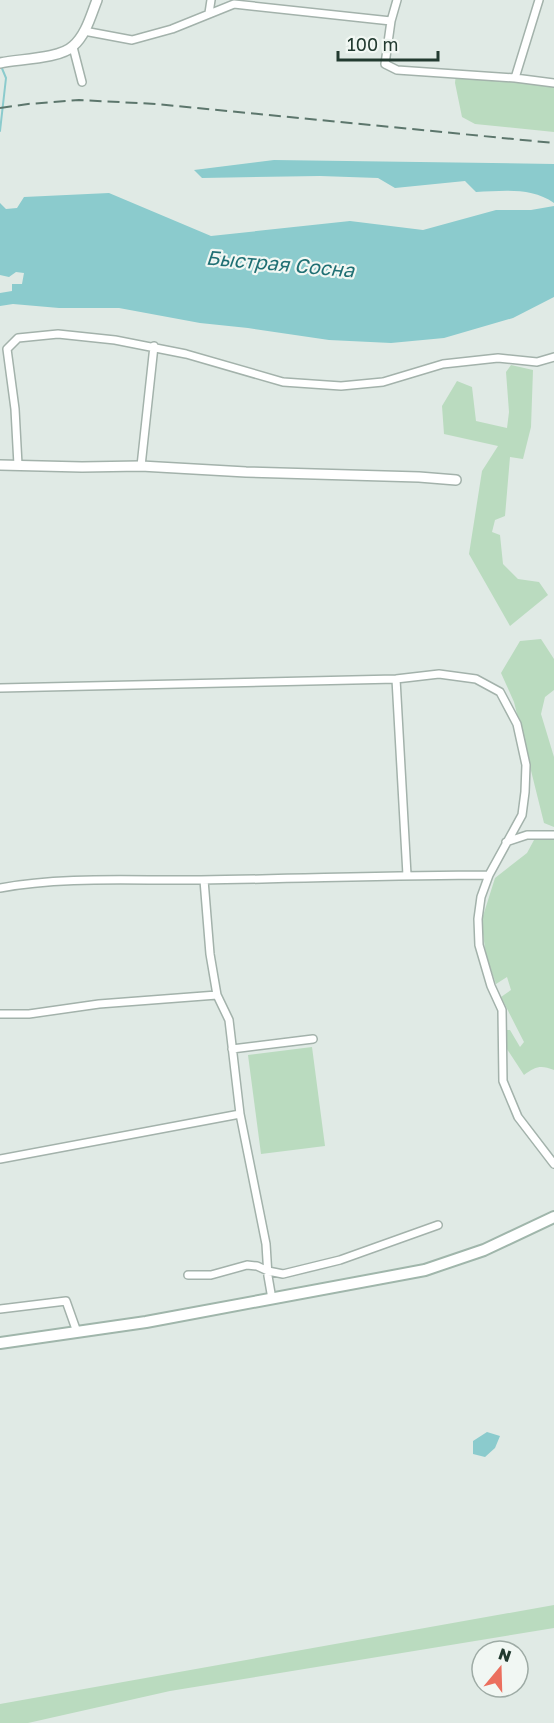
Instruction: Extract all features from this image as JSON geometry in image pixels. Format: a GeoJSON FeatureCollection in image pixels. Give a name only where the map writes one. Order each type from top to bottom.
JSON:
{"type":"FeatureCollection","features":[{"type":"Feature","properties":{"kind":"main road"},"geometry":{"type":"LineString","coordinates":[[0,1343],[272,1299],[425,1270],[484,1250],[554,1217]]}},
{"type":"Feature","properties":{"kind":"street"},"geometry":{"type":"LineString","coordinates":[[4,62],[58,53],[73,47],[84,31],[97,0]]}},
{"type":"Feature","properties":{"kind":"street"},"geometry":{"type":"LineString","coordinates":[[209,13],[211,0]]}},
{"type":"Feature","properties":{"kind":"street"},"geometry":{"type":"LineString","coordinates":[[398,0],[391,21],[385,64],[397,70],[554,83]]}},
{"type":"Feature","properties":{"kind":"street"},"geometry":{"type":"LineString","coordinates":[[515,78],[538,0]]}},
{"type":"Feature","properties":{"kind":"street"},"geometry":{"type":"LineString","coordinates":[[84,31],[132,39],[172,29],[236,2],[391,21]]}},
{"type":"Feature","properties":{"kind":"street"},"geometry":{"type":"LineString","coordinates":[[73,47],[82,82]]}},
{"type":"Feature","properties":{"kind":"street"},"geometry":{"type":"LineString","coordinates":[[18,465],[15,409],[7,349],[18,338],[58,334],[154,346],[283,382],[341,386],[383,382],[442,364],[498,358],[537,362],[554,357]]}},
{"type":"Feature","properties":{"kind":"street"},"geometry":{"type":"LineString","coordinates":[[141,466],[154,346]]}},
{"type":"Feature","properties":{"kind":"street"},"geometry":{"type":"LineString","coordinates":[[0,465],[141,466],[456,480]]}},
{"type":"Feature","properties":{"kind":"street"},"geometry":{"type":"LineString","coordinates":[[0,688],[396,680],[439,674],[476,679],[500,692],[517,724],[526,765],[522,815],[489,875],[481,897],[478,919],[480,945],[491,986],[502,1010],[503,1081],[518,1117],[554,1164]]}},
{"type":"Feature","properties":{"kind":"street"},"geometry":{"type":"LineString","coordinates":[[396,680],[407,875]]}},
{"type":"Feature","properties":{"kind":"street"},"geometry":{"type":"LineString","coordinates":[[506,842],[527,835],[554,835]]}},
{"type":"Feature","properties":{"kind":"street"},"geometry":{"type":"LineString","coordinates":[[0,888],[55,881],[489,875]]}},
{"type":"Feature","properties":{"kind":"street"},"geometry":{"type":"LineString","coordinates":[[204,880],[210,954],[217,994],[229,1020],[240,1114],[266,1244],[272,1299]]}},
{"type":"Feature","properties":{"kind":"street"},"geometry":{"type":"LineString","coordinates":[[0,1014],[29,1014],[99,1004],[217,994]]}},
{"type":"Feature","properties":{"kind":"street"},"geometry":{"type":"LineString","coordinates":[[232,1049],[314,1039]]}},
{"type":"Feature","properties":{"kind":"street"},"geometry":{"type":"LineString","coordinates":[[0,1159],[240,1114]]}},
{"type":"Feature","properties":{"kind":"street"},"geometry":{"type":"LineString","coordinates":[[188,1275],[211,1275],[247,1265],[283,1274],[340,1260],[438,1225]]}},
{"type":"Feature","properties":{"kind":"street"},"geometry":{"type":"LineString","coordinates":[[0,1309],[66,1301],[77,1332]]}},
{"type":"Feature","properties":{"kind":"green space"},"geometry":{"type":"Polygon","coordinates":[[[456,73],[554,83],[554,132],[475,124],[462,117],[455,83],[456,73]]]}},
{"type":"Feature","properties":{"kind":"green space"},"geometry":{"type":"Polygon","coordinates":[[[511,365],[533,370],[531,427],[523,459],[510,457],[505,516],[495,520],[492,532],[500,535],[503,564],[518,579],[539,582],[548,595],[510,626],[469,554],[482,471],[498,446],[444,434],[442,406],[457,381],[472,387],[476,421],[507,428],[509,412],[506,372],[511,365]]]}},
{"type":"Feature","properties":{"kind":"green space"},"geometry":{"type":"Polygon","coordinates":[[[541,639],[554,659],[554,690],[545,697],[541,714],[554,757],[554,827],[544,823],[514,702],[501,673],[520,641],[541,639]]]}},
{"type":"Feature","properties":{"kind":"green space"},"geometry":{"type":"Polygon","coordinates":[[[554,838],[554,1070],[539,1067],[524,1075],[505,1046],[505,1030],[510,1030],[520,1047],[524,1042],[501,997],[511,990],[507,977],[496,984],[486,955],[482,927],[483,916],[495,878],[527,853],[534,840],[554,838]]]}},
{"type":"Feature","properties":{"kind":"green space"},"geometry":{"type":"Polygon","coordinates":[[[312,1047],[325,1146],[261,1154],[248,1055],[312,1047]]]}},
{"type":"Feature","properties":{"kind":"green space"},"geometry":{"type":"Polygon","coordinates":[[[554,1605],[554,1628],[487,1639],[470,1639],[470,1642],[170,1691],[28,1723],[0,1723],[0,1704],[554,1605]]]}},
{"type":"Feature","properties":{"kind":"water"},"geometry":{"type":"Polygon","coordinates":[[[274,160],[554,164],[554,203],[526,192],[476,192],[465,181],[395,188],[378,178],[320,176],[202,178],[194,170],[274,160]]]}},
{"type":"Feature","properties":{"kind":"water","name":"Быстрая Сосна"},"geometry":{"type":"Polygon","coordinates":[[[109,193],[211,236],[350,221],[423,230],[496,210],[531,210],[554,206],[554,297],[513,318],[444,338],[391,343],[329,340],[200,323],[119,308],[59,308],[13,304],[0,306],[0,293],[12,291],[12,284],[22,284],[24,273],[16,272],[9,277],[0,275],[0,203],[6,209],[17,208],[24,197],[109,193]]]}},
{"type":"Feature","properties":{"kind":"water"},"geometry":{"type":"Polygon","coordinates":[[[487,1432],[500,1436],[495,1448],[485,1457],[473,1454],[473,1441],[487,1432]]]}},
{"type":"Feature","properties":{"kind":"waterway"},"geometry":{"type":"LineString","coordinates":[[0,131],[6,78],[1,66]]}},
{"type":"Feature","properties":{"kind":"railway"},"geometry":{"type":"LineString","coordinates":[[0,108],[79,100],[156,104],[554,143]]}}]}
